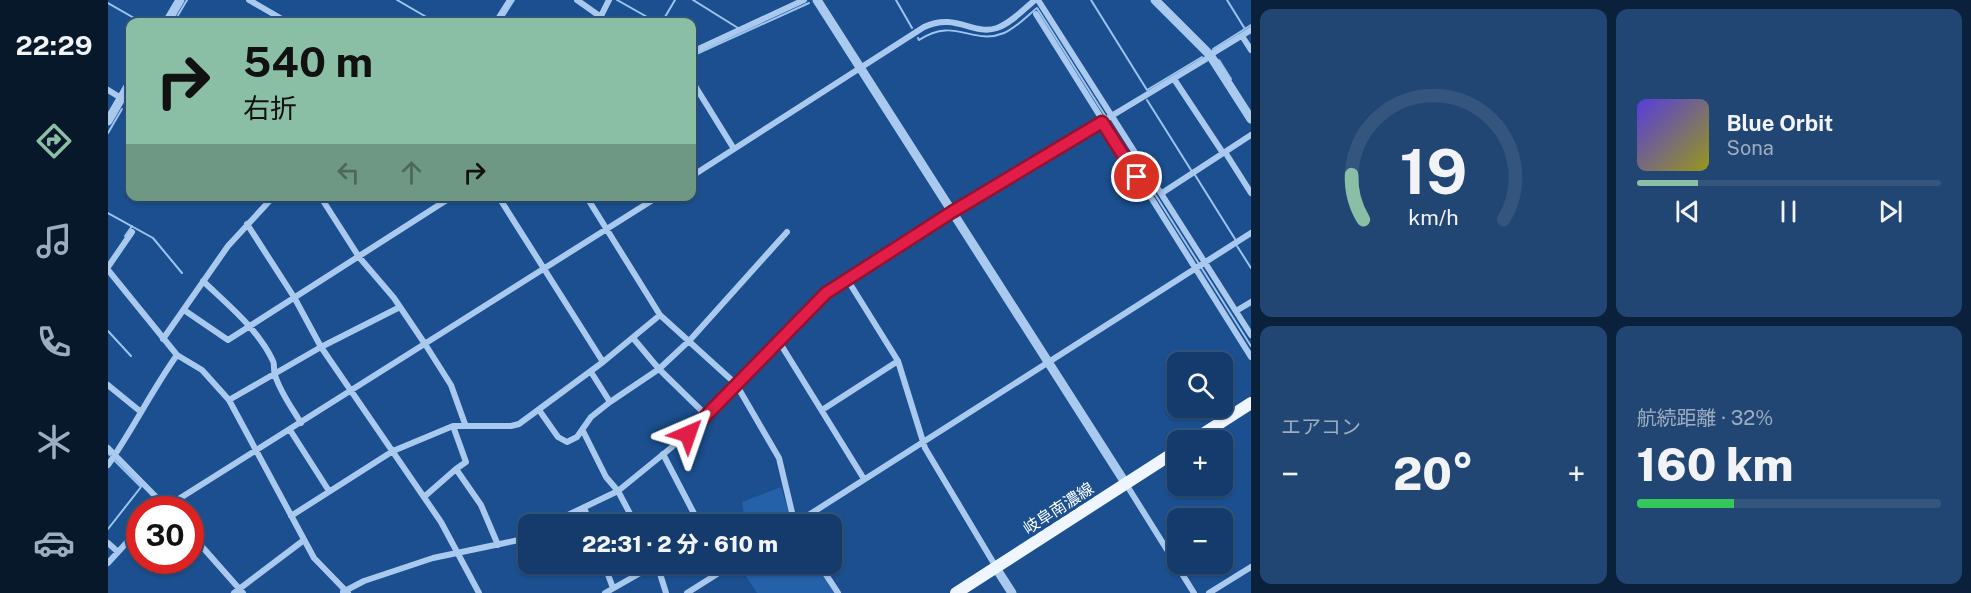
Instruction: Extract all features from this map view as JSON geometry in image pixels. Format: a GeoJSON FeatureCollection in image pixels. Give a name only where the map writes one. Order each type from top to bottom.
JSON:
{"type":"FeatureCollection","features":[{"type":"Feature","properties":{"kind":"main road"},"geometry":{"type":"LineString","coordinates":[[1210,430],[1251,404]]}},
{"type":"Feature","properties":{"kind":"main road","name":"岐阜南濃線"},"geometry":{"type":"LineString","coordinates":[[956,593],[1167,457]]}},
{"type":"Feature","properties":{"kind":"street"},"geometry":{"type":"LineString","coordinates":[[169,18],[180,0]]}},
{"type":"Feature","properties":{"kind":"street"},"geometry":{"type":"LineString","coordinates":[[249,0],[280,18]]}},
{"type":"Feature","properties":{"kind":"street"},"geometry":{"type":"LineString","coordinates":[[499,18],[510,0]]}},
{"type":"Feature","properties":{"kind":"street"},"geometry":{"type":"LineString","coordinates":[[577,0],[598,18]]}},
{"type":"Feature","properties":{"kind":"street"},"geometry":{"type":"LineString","coordinates":[[601,18],[609,0]]}},
{"type":"Feature","properties":{"kind":"street"},"geometry":{"type":"LineString","coordinates":[[696,50],[804,0]]}},
{"type":"Feature","properties":{"kind":"street"},"geometry":{"type":"LineString","coordinates":[[817,0],[1194,593]]}},
{"type":"Feature","properties":{"kind":"street"},"geometry":{"type":"LineString","coordinates":[[696,173],[932,24],[949,21],[995,28],[1004,25],[1036,0],[1047,23],[1107,119],[1201,265],[1251,335]]}},
{"type":"Feature","properties":{"kind":"street"},"geometry":{"type":"LineString","coordinates":[[1155,0],[1210,56],[1251,119]]}},
{"type":"Feature","properties":{"kind":"street"},"geometry":{"type":"LineString","coordinates":[[1036,14],[1047,23],[1107,119],[1162,193],[1251,357]]}},
{"type":"Feature","properties":{"kind":"street"},"geometry":{"type":"LineString","coordinates":[[570,514],[618,490],[663,454],[706,415],[816,301],[952,212],[1174,79],[1251,30]]}},
{"type":"Feature","properties":{"kind":"street"},"geometry":{"type":"LineString","coordinates":[[1242,36],[1251,50]]}},
{"type":"Feature","properties":{"kind":"street"},"geometry":{"type":"LineString","coordinates":[[1174,79],[1251,193]]}},
{"type":"Feature","properties":{"kind":"street"},"geometry":{"type":"LineString","coordinates":[[696,87],[734,148]]}},
{"type":"Feature","properties":{"kind":"street"},"geometry":{"type":"LineString","coordinates":[[108,90],[121,98]]}},
{"type":"Feature","properties":{"kind":"street"},"geometry":{"type":"LineString","coordinates":[[108,121],[126,90]]}},
{"type":"Feature","properties":{"kind":"street"},"geometry":{"type":"LineString","coordinates":[[1162,193],[1251,135]]}},
{"type":"Feature","properties":{"kind":"street"},"geometry":{"type":"LineString","coordinates":[[163,339],[203,281],[247,224],[269,201]]}},
{"type":"Feature","properties":{"kind":"street"},"geometry":{"type":"LineString","coordinates":[[323,201],[359,257],[400,307],[451,385],[465,424]]}},
{"type":"Feature","properties":{"kind":"street"},"geometry":{"type":"LineString","coordinates":[[184,310],[228,340],[445,201]]}},
{"type":"Feature","properties":{"kind":"street"},"geometry":{"type":"LineString","coordinates":[[501,201],[603,362]]}},
{"type":"Feature","properties":{"kind":"street"},"geometry":{"type":"LineString","coordinates":[[589,201],[660,315],[736,384],[779,458],[792,514]]}},
{"type":"Feature","properties":{"kind":"street"},"geometry":{"type":"LineString","coordinates":[[186,496],[651,201]]}},
{"type":"Feature","properties":{"kind":"street"},"geometry":{"type":"LineString","coordinates":[[247,224],[294,297],[321,347],[441,522],[455,552],[479,593]]}},
{"type":"Feature","properties":{"kind":"street"},"geometry":{"type":"LineString","coordinates":[[132,232],[108,269],[177,355],[202,370],[229,400],[314,558],[345,592],[399,569],[455,552],[498,545],[518,538]]}},
{"type":"Feature","properties":{"kind":"street"},"geometry":{"type":"LineString","coordinates":[[539,410],[558,437],[567,442],[583,431],[591,417],[659,369],[690,340],[787,232]]}},
{"type":"Feature","properties":{"kind":"street"},"geometry":{"type":"LineString","coordinates":[[811,514],[1251,233]]}},
{"type":"Feature","properties":{"kind":"street"},"geometry":{"type":"LineString","coordinates":[[847,279],[898,362],[922,442],[1012,593]]}},
{"type":"Feature","properties":{"kind":"street"},"geometry":{"type":"LineString","coordinates":[[203,281],[250,327],[274,363],[274,374],[302,423]]}},
{"type":"Feature","properties":{"kind":"street"},"geometry":{"type":"LineString","coordinates":[[1236,311],[1251,302]]}},
{"type":"Feature","properties":{"kind":"street"},"geometry":{"type":"LineString","coordinates":[[229,400],[321,347],[400,307]]}},
{"type":"Feature","properties":{"kind":"street"},"geometry":{"type":"LineString","coordinates":[[291,516],[393,452],[453,426],[465,424],[511,426],[539,410],[591,372],[660,315]]}},
{"type":"Feature","properties":{"kind":"street"},"geometry":{"type":"LineString","coordinates":[[633,338],[659,369],[706,415]]}},
{"type":"Feature","properties":{"kind":"street"},"geometry":{"type":"LineString","coordinates":[[778,340],[864,479]]}},
{"type":"Feature","properties":{"kind":"street"},"geometry":{"type":"LineString","coordinates":[[108,465],[152,390],[177,355]]}},
{"type":"Feature","properties":{"kind":"street"},"geometry":{"type":"LineString","coordinates":[[822,410],[898,362]]}},
{"type":"Feature","properties":{"kind":"street"},"geometry":{"type":"LineString","coordinates":[[591,372],[610,402]]}},
{"type":"Feature","properties":{"kind":"street"},"geometry":{"type":"LineString","coordinates":[[108,385],[141,412]]}},
{"type":"Feature","properties":{"kind":"street"},"geometry":{"type":"LineString","coordinates":[[424,497],[466,462],[453,426]]}},
{"type":"Feature","properties":{"kind":"street"},"geometry":{"type":"LineString","coordinates":[[290,430],[329,491]]}},
{"type":"Feature","properties":{"kind":"street"},"geometry":{"type":"LineString","coordinates":[[583,431],[606,477],[618,490],[630,514]]}},
{"type":"Feature","properties":{"kind":"street"},"geometry":{"type":"LineString","coordinates":[[108,448],[153,496]]}},
{"type":"Feature","properties":{"kind":"street"},"geometry":{"type":"LineString","coordinates":[[663,454],[694,514]]}},
{"type":"Feature","properties":{"kind":"street"},"geometry":{"type":"LineString","coordinates":[[456,469],[481,505],[498,545]]}},
{"type":"Feature","properties":{"kind":"street"},"geometry":{"type":"LineString","coordinates":[[584,507],[586,514]]}},
{"type":"Feature","properties":{"kind":"street"},"geometry":{"type":"LineString","coordinates":[[204,550],[239,592],[304,540]]}},
{"type":"Feature","properties":{"kind":"street"},"geometry":{"type":"LineString","coordinates":[[108,563],[126,542]]}},
{"type":"Feature","properties":{"kind":"street"},"geometry":{"type":"LineString","coordinates":[[108,543],[117,551]]}},
{"type":"Feature","properties":{"kind":"street"},"geometry":{"type":"LineString","coordinates":[[1209,593],[1251,567]]}},
{"type":"Feature","properties":{"kind":"street"},"geometry":{"type":"LineString","coordinates":[[608,574],[613,588]]}},
{"type":"Feature","properties":{"kind":"street"},"geometry":{"type":"LineString","coordinates":[[605,593],[638,574]]}},
{"type":"Feature","properties":{"kind":"street"},"geometry":{"type":"LineString","coordinates":[[659,574],[666,593]]}},
{"type":"Feature","properties":{"kind":"street"},"geometry":{"type":"LineString","coordinates":[[687,593],[716,574]]}},
{"type":"Feature","properties":{"kind":"street"},"geometry":{"type":"LineString","coordinates":[[826,574],[838,593]]}},
{"type":"Feature","properties":{"kind":"shaded area"},"geometry":{"type":"Polygon","coordinates":[[[781,487],[789,514],[744,514],[742,502],[781,487]]]}},
{"type":"Feature","properties":{"kind":"shaded area"},"geometry":{"type":"Polygon","coordinates":[[[745,574],[822,574],[834,593],[757,593],[745,574]]]}},
{"type":"Feature","properties":{"kind":"waterway"},"geometry":{"type":"LineString","coordinates":[[176,18],[187,0]]}},
{"type":"Feature","properties":{"kind":"waterway"},"geometry":{"type":"LineString","coordinates":[[397,0],[428,18]]}},
{"type":"Feature","properties":{"kind":"waterway"},"geometry":{"type":"LineString","coordinates":[[503,18],[514,0]]}},
{"type":"Feature","properties":{"kind":"waterway"},"geometry":{"type":"LineString","coordinates":[[617,0],[649,18]]}},
{"type":"Feature","properties":{"kind":"waterway"},"geometry":{"type":"LineString","coordinates":[[664,18],[675,0]]}},
{"type":"Feature","properties":{"kind":"waterway"},"geometry":{"type":"LineString","coordinates":[[693,0],[738,28]]}},
{"type":"Feature","properties":{"kind":"waterway"},"geometry":{"type":"LineString","coordinates":[[896,0],[912,28]]}},
{"type":"Feature","properties":{"kind":"waterway"},"geometry":{"type":"LineString","coordinates":[[1091,0],[1147,90],[1202,57]]}},
{"type":"Feature","properties":{"kind":"waterway"},"geometry":{"type":"LineString","coordinates":[[1227,0],[1245,29]]}},
{"type":"Feature","properties":{"kind":"waterway"},"geometry":{"type":"LineString","coordinates":[[108,3],[134,18]]}},
{"type":"Feature","properties":{"kind":"waterway"},"geometry":{"type":"LineString","coordinates":[[696,54],[809,3]]}},
{"type":"Feature","properties":{"kind":"waterway"},"geometry":{"type":"LineString","coordinates":[[918,38],[919,40],[932,33],[943,31],[993,36],[1013,28],[1037,8],[1251,346]]}},
{"type":"Feature","properties":{"kind":"waterway"},"geometry":{"type":"LineString","coordinates":[[1213,49],[1251,25]]}},
{"type":"Feature","properties":{"kind":"waterway"},"geometry":{"type":"LineString","coordinates":[[1219,60],[1231,79]]}},
{"type":"Feature","properties":{"kind":"waterway"},"geometry":{"type":"LineString","coordinates":[[1147,100],[1191,170]]}},
{"type":"Feature","properties":{"kind":"waterway"},"geometry":{"type":"LineString","coordinates":[[108,133],[122,109]]}},
{"type":"Feature","properties":{"kind":"waterway"},"geometry":{"type":"LineString","coordinates":[[1195,175],[1235,239]]}},
{"type":"Feature","properties":{"kind":"waterway"},"geometry":{"type":"LineString","coordinates":[[108,213],[153,238],[182,273]]}},
{"type":"Feature","properties":{"kind":"waterway"},"geometry":{"type":"LineString","coordinates":[[125,236],[132,226]]}},
{"type":"Feature","properties":{"kind":"waterway"},"geometry":{"type":"LineString","coordinates":[[1237,246],[1251,268]]}},
{"type":"Feature","properties":{"kind":"waterway"},"geometry":{"type":"LineString","coordinates":[[108,331],[131,356]]}},
{"type":"Feature","properties":{"kind":"waterway"},"geometry":{"type":"LineString","coordinates":[[108,529],[141,487],[115,461]]}},
{"type":"Feature","properties":{"kind":"route"},"geometry":{"type":"LineString","coordinates":[[688,434],[826,293],[952,212],[1102,122],[1137,177]]}}]}
